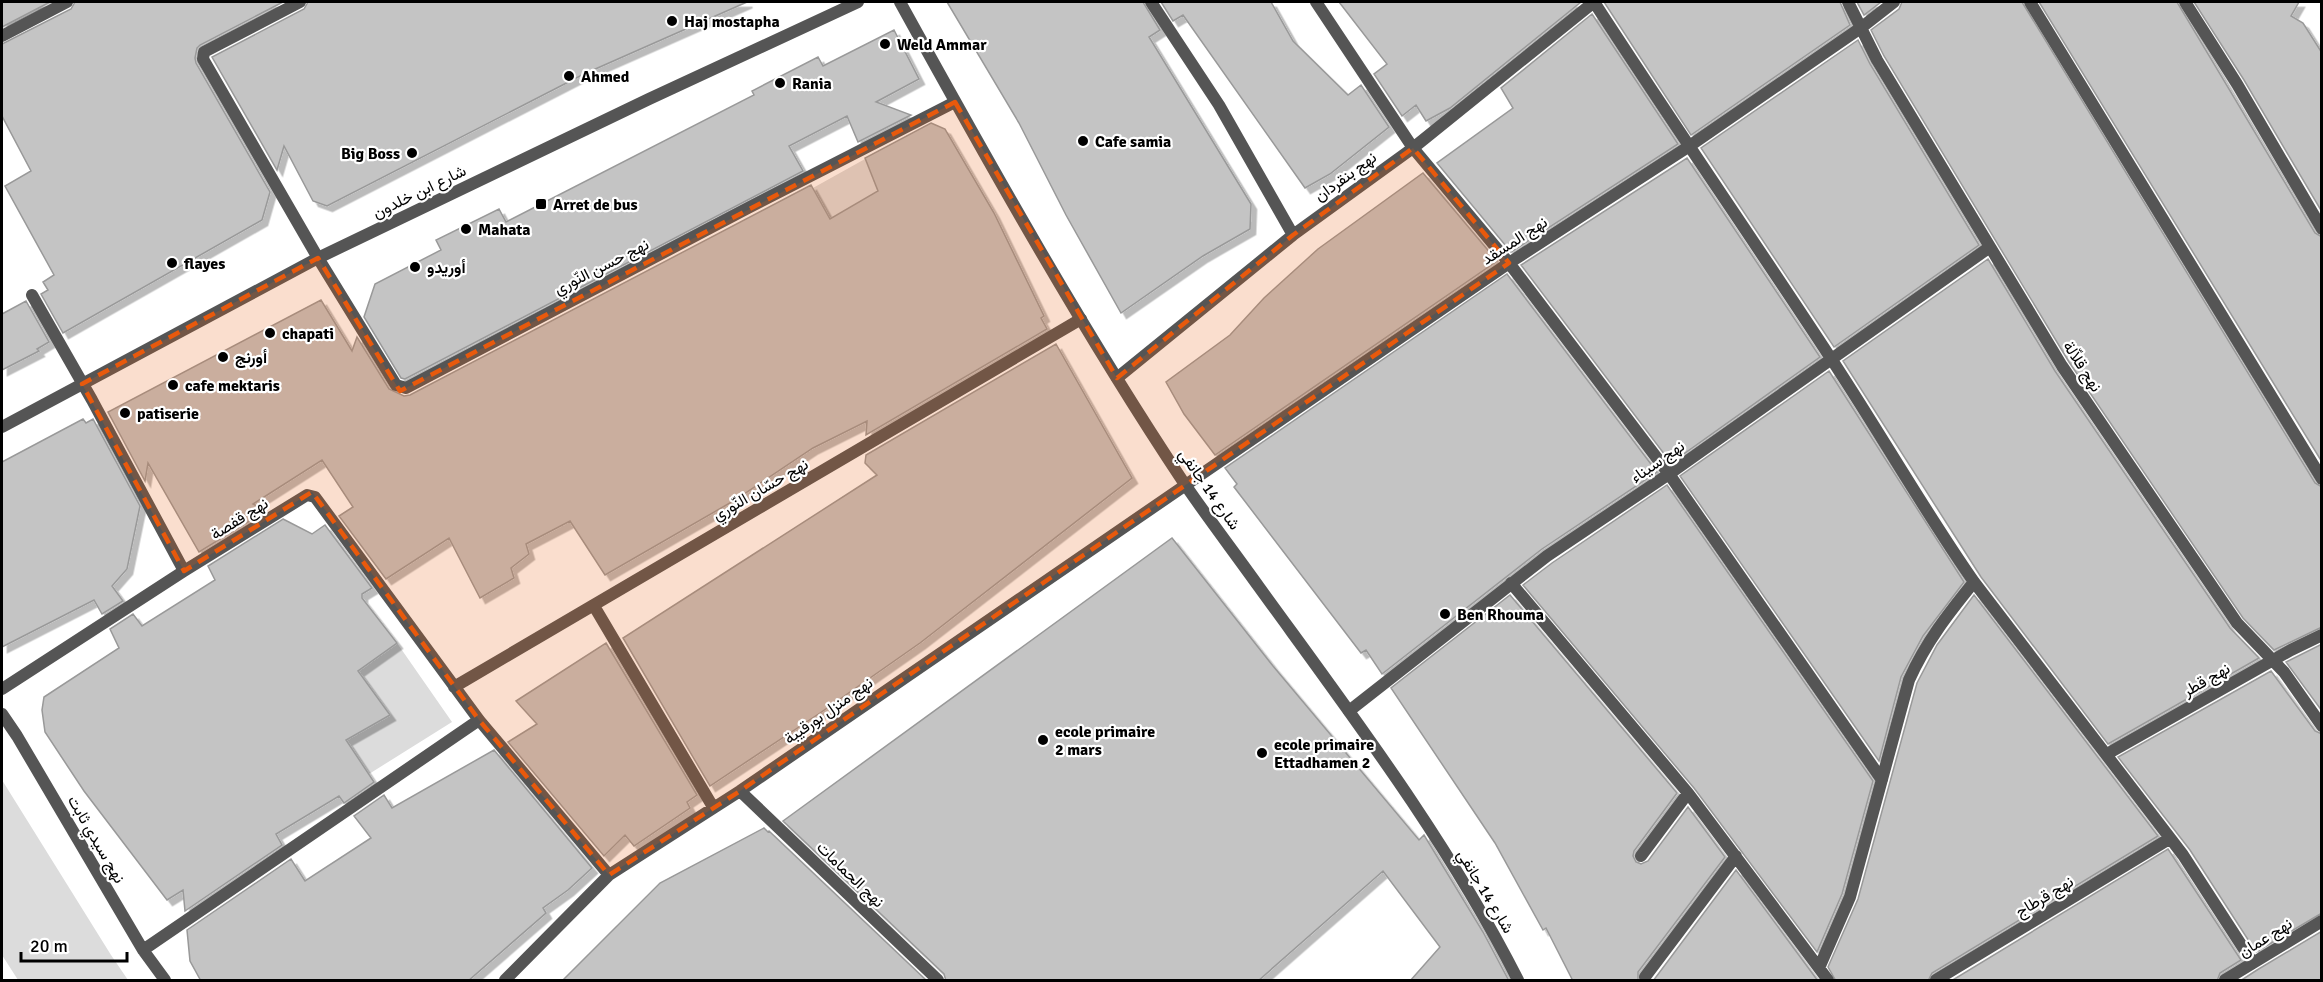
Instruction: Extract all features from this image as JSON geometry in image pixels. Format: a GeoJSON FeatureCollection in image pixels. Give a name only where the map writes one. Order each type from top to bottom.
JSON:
{"type":"FeatureCollection","features":[{"type":"Feature","properties":{"kind":"street"},"geometry":{"type":"LineString","coordinates":[[2,36],[67,2]]}},
{"type":"Feature","properties":{"kind":"street","name":"نهج حسن النّوري"},"geometry":{"type":"LineString","coordinates":[[300,2],[202,55],[318,258],[396,385],[406,388],[748,208],[956,102]]}},
{"type":"Feature","properties":{"kind":"street","name":"شارع ابن خلدون"},"geometry":{"type":"LineString","coordinates":[[2,427],[318,258],[649,99],[858,2]]}},
{"type":"Feature","properties":{"kind":"street","name":"شارع 14 جانفي"},"geometry":{"type":"LineString","coordinates":[[900,2],[1117,378],[1185,485],[1349,711],[1428,827],[1518,981]]}},
{"type":"Feature","properties":{"kind":"street"},"geometry":{"type":"LineString","coordinates":[[1151,2],[1219,105],[1293,235]]}},
{"type":"Feature","properties":{"kind":"street"},"geometry":{"type":"LineString","coordinates":[[1316,2],[1413,148],[1509,263],[1669,474],[1882,780]]}},
{"type":"Feature","properties":{"kind":"street"},"geometry":{"type":"LineString","coordinates":[[1594,2],[1688,147],[1831,358],[1974,582],[2183,855],[2253,963]]}},
{"type":"Feature","properties":{"kind":"street","name":"نهج بنقردان"},"geometry":{"type":"LineString","coordinates":[[1117,378],[1293,235],[1413,148],[1594,2]]}},
{"type":"Feature","properties":{"kind":"street","name":"نهج قلاّلة"},"geometry":{"type":"LineString","coordinates":[[1848,2],[1877,60],[2062,366],[2237,623],[2284,672],[2322,726]]}},
{"type":"Feature","properties":{"kind":"street","name":"نهج المسقد"},"geometry":{"type":"LineString","coordinates":[[1185,485],[1509,263],[1688,147],[1862,27],[1894,2]]}},
{"type":"Feature","properties":{"kind":"street"},"geometry":{"type":"LineString","coordinates":[[2030,2],[2322,479]]}},
{"type":"Feature","properties":{"kind":"street"},"geometry":{"type":"LineString","coordinates":[[2185,2],[2237,84],[2322,229]]}},
{"type":"Feature","properties":{"kind":"street","name":"نهج سيناء"},"geometry":{"type":"LineString","coordinates":[[1349,711],[1511,582],[1669,474],[1990,247]]}},
{"type":"Feature","properties":{"kind":"street"},"geometry":{"type":"LineString","coordinates":[[32,295],[184,571]]}},
{"type":"Feature","properties":{"kind":"street","name":"نهج حسّان النّوري"},"geometry":{"type":"LineString","coordinates":[[454,687],[1082,319]]}},
{"type":"Feature","properties":{"kind":"street","name":"نهج منزل بورقيبة"},"geometry":{"type":"LineString","coordinates":[[505,981],[609,875],[740,790],[1185,485]]}},
{"type":"Feature","properties":{"kind":"street","name":"نهج قفصة"},"geometry":{"type":"LineString","coordinates":[[2,689],[184,571],[307,495],[315,497],[322,506],[454,687]]}},
{"type":"Feature","properties":{"kind":"street"},"geometry":{"type":"LineString","coordinates":[[1511,582],[1688,794],[1828,981]]}},
{"type":"Feature","properties":{"kind":"street"},"geometry":{"type":"LineString","coordinates":[[1820,968],[1850,897],[1909,680],[1938,626],[1974,582]]}},
{"type":"Feature","properties":{"kind":"street"},"geometry":{"type":"LineString","coordinates":[[594,606],[712,807]]}},
{"type":"Feature","properties":{"kind":"street","name":"نهج قطر"},"geometry":{"type":"LineString","coordinates":[[2107,754],[2273,660],[2322,635]]}},
{"type":"Feature","properties":{"kind":"street"},"geometry":{"type":"LineString","coordinates":[[454,687],[609,875]]}},
{"type":"Feature","properties":{"kind":"street","name":"نهج سيدي ثابت"},"geometry":{"type":"LineString","coordinates":[[2,714],[143,950],[165,981]]}},
{"type":"Feature","properties":{"kind":"street"},"geometry":{"type":"LineString","coordinates":[[143,950],[479,720]]}},
{"type":"Feature","properties":{"kind":"street","name":"نهج الحمامات"},"geometry":{"type":"LineString","coordinates":[[740,790],[938,981]]}},
{"type":"Feature","properties":{"kind":"street"},"geometry":{"type":"LineString","coordinates":[[1641,856],[1688,794]]}},
{"type":"Feature","properties":{"kind":"street","name":"نهج قرطاج"},"geometry":{"type":"LineString","coordinates":[[1936,981],[2169,839]]}},
{"type":"Feature","properties":{"kind":"street"},"geometry":{"type":"LineString","coordinates":[[1645,977],[1736,856]]}},
{"type":"Feature","properties":{"kind":"street","name":"نهج عمان"},"geometry":{"type":"LineString","coordinates":[[2225,981],[2322,921]]}},
{"type":"Feature","properties":{"kind":"highlighted area"},"geometry":{"type":"Polygon","coordinates":[[[955,102],[1117,378],[1293,235],[1413,148],[1509,263],[740,791],[609,875],[479,720],[312,492],[184,571],[82,384],[318,258],[400,391],[955,102]]]}},
{"type":"Feature","properties":{"kind":"shaded area"},"geometry":{"type":"Polygon","coordinates":[[[2,2],[56,2],[2,29],[2,2]]]}},
{"type":"Feature","properties":{"kind":"shaded area"},"geometry":{"type":"Polygon","coordinates":[[[865,159],[878,191],[875,298],[813,188],[865,159]]]}},
{"type":"Feature","properties":{"kind":"shaded area"},"geometry":{"type":"Polygon","coordinates":[[[397,643],[452,722],[369,774],[346,740],[390,715],[358,671],[397,643]]]}},
{"type":"Feature","properties":{"kind":"shaded area"},"geometry":{"type":"Polygon","coordinates":[[[2,780],[128,980],[18,980],[2,955],[2,780]]]}},
{"type":"Feature","properties":{"kind":"building"},"geometry":{"type":"Polygon","coordinates":[[[2,2],[50,2],[2,27],[2,2]]]}},
{"type":"Feature","properties":{"kind":"building"},"geometry":{"type":"Polygon","coordinates":[[[75,2],[283,2],[200,45],[195,58],[270,192],[262,220],[63,333],[41,294],[48,290],[43,282],[54,275],[5,186],[31,171],[2,116],[2,44],[71,9],[75,2]]]}},
{"type":"Feature","properties":{"kind":"building"},"geometry":{"type":"Polygon","coordinates":[[[308,2],[747,2],[584,74],[327,206],[313,201],[284,146],[277,170],[212,57],[304,9],[308,2]]]}},
{"type":"Feature","properties":{"kind":"building"},"geometry":{"type":"Polygon","coordinates":[[[947,2],[1143,2],[1160,30],[1149,37],[1251,204],[1250,229],[1203,256],[1121,313],[1066,215],[1019,123],[947,2]]]}},
{"type":"Feature","properties":{"kind":"building"},"geometry":{"type":"Polygon","coordinates":[[[1161,2],[1271,2],[1293,41],[1348,95],[1361,85],[1389,127],[1330,174],[1305,188],[1183,15],[1173,21],[1161,2]]]}},
{"type":"Feature","properties":{"kind":"building"},"geometry":{"type":"Polygon","coordinates":[[[1339,2],[1581,2],[1450,108],[1426,121],[1416,105],[1402,116],[1374,74],[1387,64],[1339,2]]]}},
{"type":"Feature","properties":{"kind":"building"},"geometry":{"type":"Polygon","coordinates":[[[1604,2],[1840,2],[1850,25],[1691,135],[1604,2]]]}},
{"type":"Feature","properties":{"kind":"building"},"geometry":{"type":"Polygon","coordinates":[[[1857,2],[1881,2],[1864,15],[1857,2]]]}},
{"type":"Feature","properties":{"kind":"building"},"geometry":{"type":"Polygon","coordinates":[[[1902,2],[2022,2],[2315,483],[2322,487],[2322,627],[2274,650],[2243,618],[2069,362],[1884,56],[1871,30],[1899,9],[1902,2]]]}},
{"type":"Feature","properties":{"kind":"building"},"geometry":{"type":"Polygon","coordinates":[[[2039,2],[2177,2],[2315,233],[2322,237],[2322,462],[2039,2]]]}},
{"type":"Feature","properties":{"kind":"building"},"geometry":{"type":"Polygon","coordinates":[[[2194,2],[2299,2],[2291,16],[2303,23],[2322,53],[2322,212],[2244,80],[2194,2]]]}},
{"type":"Feature","properties":{"kind":"building"},"geometry":{"type":"Polygon","coordinates":[[[1592,14],[1678,144],[1511,252],[1437,163],[1513,108],[1501,88],[1592,14]]]}},
{"type":"Feature","properties":{"kind":"building"},"geometry":{"type":"Polygon","coordinates":[[[894,30],[919,79],[876,102],[911,115],[858,142],[847,116],[789,146],[803,171],[405,379],[401,378],[364,317],[375,284],[441,250],[436,240],[499,209],[506,222],[754,95],[752,91],[818,57],[823,66],[894,30]]]}},
{"type":"Feature","properties":{"kind":"building"},"geometry":{"type":"Polygon","coordinates":[[[1858,40],[1870,64],[1979,245],[1834,347],[1701,148],[1858,40]]]}},
{"type":"Feature","properties":{"kind":"building"},"geometry":{"type":"Polygon","coordinates":[[[931,123],[945,129],[994,213],[1044,316],[1041,318],[1047,329],[866,435],[867,421],[813,448],[735,500],[605,575],[570,521],[526,544],[529,554],[511,568],[514,578],[480,598],[449,538],[386,579],[339,516],[353,507],[322,460],[253,504],[266,511],[199,552],[148,463],[145,481],[108,412],[321,300],[352,351],[357,337],[389,389],[404,396],[410,395],[811,185],[830,219],[878,191],[865,158],[931,123]]]}},
{"type":"Feature","properties":{"kind":"building"},"geometry":{"type":"Polygon","coordinates":[[[1687,158],[1820,357],[1671,463],[1521,265],[1687,158]]]}},
{"type":"Feature","properties":{"kind":"building"},"geometry":{"type":"Polygon","coordinates":[[[1423,173],[1497,261],[1215,455],[1184,414],[1166,382],[1230,335],[1264,298],[1318,249],[1423,173]]]}},
{"type":"Feature","properties":{"kind":"building"},"geometry":{"type":"Polygon","coordinates":[[[1988,259],[2055,371],[2230,628],[2259,658],[2108,744],[1981,577],[1843,361],[1988,259]]]}},
{"type":"Feature","properties":{"kind":"building"},"geometry":{"type":"Polygon","coordinates":[[[1507,274],[1657,472],[1542,549],[1382,674],[1366,650],[1361,653],[1234,487],[1237,484],[1225,468],[1507,274]]]}},
{"type":"Feature","properties":{"kind":"building"},"geometry":{"type":"Polygon","coordinates":[[[26,301],[49,342],[37,349],[39,351],[2,370],[2,314],[26,301]]]}},
{"type":"Feature","properties":{"kind":"building"},"geometry":{"type":"Polygon","coordinates":[[[1056,344],[1132,478],[920,643],[710,786],[623,638],[877,475],[865,463],[866,455],[1056,344]]]}},
{"type":"Feature","properties":{"kind":"building"},"geometry":{"type":"Polygon","coordinates":[[[1829,371],[1964,582],[1923,636],[1901,677],[1879,761],[1680,476],[1829,371]]]}},
{"type":"Feature","properties":{"kind":"building"},"geometry":{"type":"Polygon","coordinates":[[[83,419],[86,423],[93,419],[140,506],[127,569],[112,586],[123,601],[102,614],[94,600],[2,647],[2,462],[83,419]]]}},
{"type":"Feature","properties":{"kind":"building"},"geometry":{"type":"Polygon","coordinates":[[[1667,485],[1873,781],[1842,894],[1817,952],[1694,788],[1523,585],[1667,485]]]}},
{"type":"Feature","properties":{"kind":"building"},"geometry":{"type":"Polygon","coordinates":[[[283,519],[312,534],[325,525],[372,588],[362,594],[362,598],[397,643],[358,671],[390,715],[346,740],[374,782],[344,803],[339,796],[276,834],[282,845],[185,911],[183,890],[167,900],[84,791],[45,732],[42,710],[44,697],[119,648],[110,629],[133,614],[142,626],[215,580],[208,566],[283,519]]]}},
{"type":"Feature","properties":{"kind":"building"},"geometry":{"type":"Polygon","coordinates":[[[1172,538],[1273,666],[1419,840],[1424,835],[1483,932],[1509,981],[1410,981],[1440,947],[1383,871],[1258,981],[946,981],[944,974],[783,821],[1172,538]]]}},
{"type":"Feature","properties":{"kind":"building"},"geometry":{"type":"Polygon","coordinates":[[[1510,595],[1677,793],[1634,851],[1633,856],[1636,862],[1641,864],[1648,861],[1688,807],[1725,857],[1638,972],[1638,981],[1573,981],[1546,928],[1543,930],[1495,843],[1391,688],[1510,595]]]}},
{"type":"Feature","properties":{"kind":"building"},"geometry":{"type":"Polygon","coordinates":[[[1974,595],[2158,836],[1932,973],[1928,981],[1836,981],[1828,967],[1858,899],[1917,683],[1937,645],[1974,595]]]}},
{"type":"Feature","properties":{"kind":"building"},"geometry":{"type":"Polygon","coordinates":[[[606,643],[697,795],[687,802],[690,808],[634,846],[625,835],[604,856],[508,742],[537,724],[516,701],[606,643]]]}},
{"type":"Feature","properties":{"kind":"building"},"geometry":{"type":"Polygon","coordinates":[[[2322,644],[2322,711],[2286,662],[2322,644]]]}},
{"type":"Feature","properties":{"kind":"building"},"geometry":{"type":"Polygon","coordinates":[[[2271,671],[2315,731],[2322,734],[2322,913],[2256,952],[2190,850],[2118,757],[2271,671]]]}},
{"type":"Feature","properties":{"kind":"building"},"geometry":{"type":"Polygon","coordinates":[[[494,750],[592,868],[568,890],[543,908],[546,913],[468,981],[201,981],[190,961],[187,930],[291,859],[305,881],[371,838],[354,816],[384,795],[392,808],[494,750]]]}},
{"type":"Feature","properties":{"kind":"building"},"geometry":{"type":"Polygon","coordinates":[[[764,828],[927,981],[562,981],[660,883],[764,828]]]}},
{"type":"Feature","properties":{"kind":"building"},"geometry":{"type":"Polygon","coordinates":[[[2168,849],[2241,960],[2220,973],[2217,981],[1951,981],[2168,849]]]}},
{"type":"Feature","properties":{"kind":"building"},"geometry":{"type":"Polygon","coordinates":[[[1736,870],[1818,981],[1653,981],[1736,870]]]}},
{"type":"Feature","properties":{"kind":"building"},"geometry":{"type":"Polygon","coordinates":[[[2322,931],[2322,981],[2240,981],[2257,970],[2322,931]]]}},
{"type":"Feature","properties":{"kind":"place","name":"Haj mostapha"},"geometry":{"type":"Point","coordinates":[672,21]}},
{"type":"Feature","properties":{"kind":"place","name":"Weld Ammar"},"geometry":{"type":"Point","coordinates":[885,44]}},
{"type":"Feature","properties":{"kind":"place","name":"Ahmed"},"geometry":{"type":"Point","coordinates":[569,76]}},
{"type":"Feature","properties":{"kind":"place","name":"Rania"},"geometry":{"type":"Point","coordinates":[780,83]}},
{"type":"Feature","properties":{"kind":"place","name":"Cafe samia"},"geometry":{"type":"Point","coordinates":[1083,141]}},
{"type":"Feature","properties":{"kind":"place","name":"Big Boss"},"geometry":{"type":"Point","coordinates":[412,153]}},
{"type":"Feature","properties":{"kind":"place","name":"Arret de bus"},"geometry":{"type":"Point","coordinates":[541,204]}},
{"type":"Feature","properties":{"kind":"place","name":"Mahata"},"geometry":{"type":"Point","coordinates":[466,229]}},
{"type":"Feature","properties":{"kind":"place","name":"flayes"},"geometry":{"type":"Point","coordinates":[172,263]}},
{"type":"Feature","properties":{"kind":"place","name":"أوريدو"},"geometry":{"type":"Point","coordinates":[415,267]}},
{"type":"Feature","properties":{"kind":"place","name":"chapati"},"geometry":{"type":"Point","coordinates":[270,333]}},
{"type":"Feature","properties":{"kind":"place","name":"أورنج"},"geometry":{"type":"Point","coordinates":[223,357]}},
{"type":"Feature","properties":{"kind":"place","name":"cafe mektaris"},"geometry":{"type":"Point","coordinates":[173,385]}},
{"type":"Feature","properties":{"kind":"place","name":"patiserie"},"geometry":{"type":"Point","coordinates":[125,413]}},
{"type":"Feature","properties":{"kind":"place","name":"Ben Rhouma"},"geometry":{"type":"Point","coordinates":[1445,614]}},
{"type":"Feature","properties":{"kind":"place","name":"ecole primaire 2 mars"},"geometry":{"type":"Point","coordinates":[1043,740]}},
{"type":"Feature","properties":{"kind":"place","name":"ecole primaire Ettadhamen 2"},"geometry":{"type":"Point","coordinates":[1262,753]}}]}
